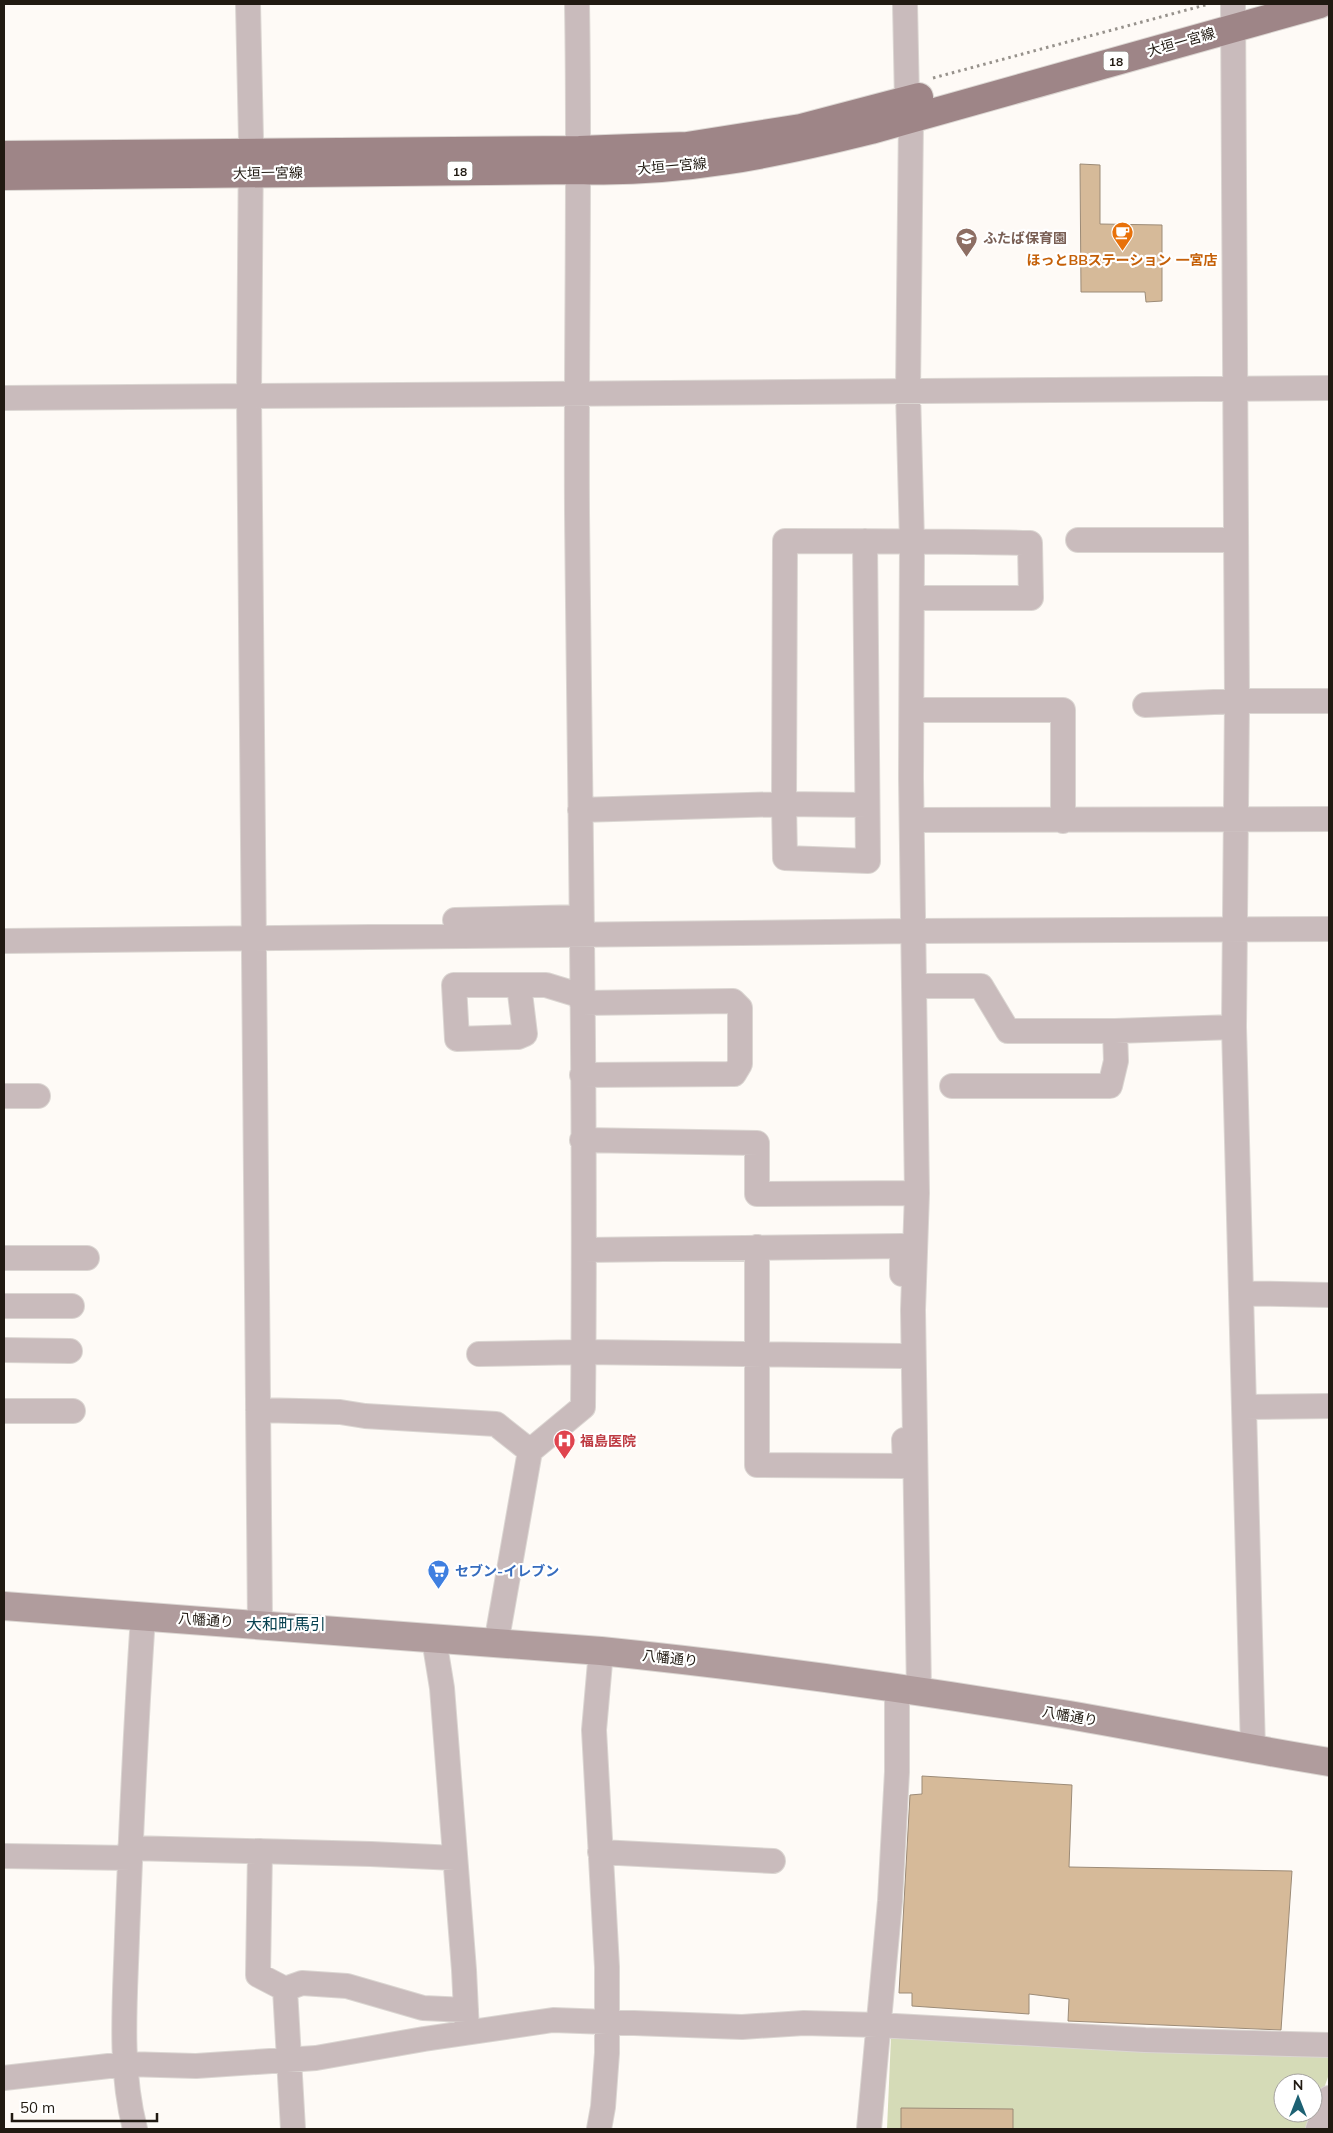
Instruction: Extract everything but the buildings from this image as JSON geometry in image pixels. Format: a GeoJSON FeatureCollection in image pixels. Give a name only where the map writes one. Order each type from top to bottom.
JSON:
{"type":"FeatureCollection","features":[{"type":"Feature","properties":{"kind":"main road","name":"大垣一宮線"},"geometry":{"type":"LineString","coordinates":[[4,176],[250,163],[579,160],[688,146],[801,128],[908,102],[1234,10],[1320,4]]}},
{"type":"Feature","properties":{"kind":"main road","name":"大垣一宮線"},"geometry":{"type":"LineString","coordinates":[[4,154],[250,163]]}},
{"type":"Feature","properties":{"kind":"street"},"geometry":{"type":"LineString","coordinates":[[248,4],[250,163],[249,396],[260,1624]]}},
{"type":"Feature","properties":{"kind":"street"},"geometry":{"type":"LineString","coordinates":[[496,1644],[530,1451],[583,1407],[582,926],[576,394],[579,160],[577,4]]}},
{"type":"Feature","properties":{"kind":"street"},"geometry":{"type":"LineString","coordinates":[[869,2129],[877,2025],[891,1891],[897,1772],[908,1690],[913,1310],[917,1193],[915,931],[912,820],[912,540],[908,392],[908,102],[905,4]]}},
{"type":"Feature","properties":{"kind":"street"},"geometry":{"type":"LineString","coordinates":[[1234,10],[1237,701],[1234,1027],[1253,1750]]}},
{"type":"Feature","properties":{"kind":"street"},"geometry":{"type":"LineString","coordinates":[[4,398],[1329,388]]}},
{"type":"Feature","properties":{"kind":"street"},"geometry":{"type":"LineString","coordinates":[[865,540],[868,861],[785,858],[785,540],[865,540],[912,540],[1030,543],[1031,598],[912,598]]}},
{"type":"Feature","properties":{"kind":"street"},"geometry":{"type":"LineString","coordinates":[[1078,540],[1236,540]]}},
{"type":"Feature","properties":{"kind":"street"},"geometry":{"type":"LineString","coordinates":[[1145,705],[1237,701],[1329,701]]}},
{"type":"Feature","properties":{"kind":"street"},"geometry":{"type":"LineString","coordinates":[[912,710],[1063,710],[1063,821]]}},
{"type":"Feature","properties":{"kind":"street"},"geometry":{"type":"LineString","coordinates":[[580,810],[784,804],[867,805]]}},
{"type":"Feature","properties":{"kind":"street"},"geometry":{"type":"LineString","coordinates":[[912,820],[1329,819]]}},
{"type":"Feature","properties":{"kind":"street"},"geometry":{"type":"LineString","coordinates":[[455,920],[582,926],[915,931],[1329,930]]}},
{"type":"Feature","properties":{"kind":"street"},"geometry":{"type":"LineString","coordinates":[[4,941],[254,939],[582,926]]}},
{"type":"Feature","properties":{"kind":"street"},"geometry":{"type":"LineString","coordinates":[[519,985],[546,985],[582,999],[732,1001],[740,1008],[740,1064],[734,1074],[582,1075]]}},
{"type":"Feature","properties":{"kind":"street"},"geometry":{"type":"LineString","coordinates":[[915,986],[981,986],[1008,1031],[1115,1031],[1234,1027]]}},
{"type":"Feature","properties":{"kind":"street"},"geometry":{"type":"LineString","coordinates":[[952,1086],[1110,1086],[1116,1061],[1115,1031]]}},
{"type":"Feature","properties":{"kind":"street"},"geometry":{"type":"LineString","coordinates":[[4,1096],[38,1096]]}},
{"type":"Feature","properties":{"kind":"street"},"geometry":{"type":"LineString","coordinates":[[582,1140],[757,1143],[757,1194],[917,1193]]}},
{"type":"Feature","properties":{"kind":"street"},"geometry":{"type":"LineString","coordinates":[[584,1250],[757,1247],[902,1246],[905,1466],[757,1466],[757,1247]]}},
{"type":"Feature","properties":{"kind":"street"},"geometry":{"type":"LineString","coordinates":[[4,1258],[87,1258]]}},
{"type":"Feature","properties":{"kind":"street"},"geometry":{"type":"LineString","coordinates":[[1241,1293],[1329,1295]]}},
{"type":"Feature","properties":{"kind":"street"},"geometry":{"type":"LineString","coordinates":[[4,1306],[72,1306]]}},
{"type":"Feature","properties":{"kind":"street"},"geometry":{"type":"LineString","coordinates":[[4,1350],[70,1351]]}},
{"type":"Feature","properties":{"kind":"street"},"geometry":{"type":"LineString","coordinates":[[479,1354],[584,1352],[902,1356]]}},
{"type":"Feature","properties":{"kind":"street"},"geometry":{"type":"LineString","coordinates":[[1244,1407],[1329,1406]]}},
{"type":"Feature","properties":{"kind":"street"},"geometry":{"type":"LineString","coordinates":[[258,1410],[340,1412],[365,1416],[496,1424],[530,1451]]}},
{"type":"Feature","properties":{"kind":"street"},"geometry":{"type":"LineString","coordinates":[[4,1411],[73,1411]]}},
{"type":"Feature","properties":{"kind":"street","name":"八幡通り"},"geometry":{"type":"LineString","coordinates":[[4,1606],[260,1624],[694,1660],[1070,1715],[1253,1750],[1329,1762]]}},
{"type":"Feature","properties":{"kind":"street"},"geometry":{"type":"LineString","coordinates":[[135,2129],[128,2103],[125,2043],[130,1853],[142,1616]]}},
{"type":"Feature","properties":{"kind":"street"},"geometry":{"type":"LineString","coordinates":[[434,1639],[442,1688],[467,2021]]}},
{"type":"Feature","properties":{"kind":"street"},"geometry":{"type":"LineString","coordinates":[[599,2129],[603,2107],[607,2023],[607,1967],[594,1730],[601,1651]]}},
{"type":"Feature","properties":{"kind":"street"},"geometry":{"type":"LineString","coordinates":[[260,1851],[258,1975],[285,1989],[302,1983],[347,1986],[467,2021]]}},
{"type":"Feature","properties":{"kind":"street"},"geometry":{"type":"LineString","coordinates":[[4,1856],[260,1851],[455,1858]]}},
{"type":"Feature","properties":{"kind":"street"},"geometry":{"type":"LineString","coordinates":[[600,1852],[773,1861]]}},
{"type":"Feature","properties":{"kind":"street"},"geometry":{"type":"LineString","coordinates":[[285,1989],[293,2129]]}},
{"type":"Feature","properties":{"kind":"street"},"geometry":{"type":"LineString","coordinates":[[4,2078],[126,2064],[196,2066],[360,2051],[467,2021],[553,2020],[742,2027],[804,2023],[877,2025],[1145,2040],[1329,2045]]}},
{"type":"Feature","properties":{"kind":"street"},"geometry":{"type":"LineString","coordinates":[[1318,2129],[1329,2098]]}},
{"type":"Feature","properties":{"kind":"path"},"geometry":{"type":"LineString","coordinates":[[908,102],[1234,10]]}},
{"type":"Feature","properties":{"kind":"green space"},"geometry":{"type":"Polygon","coordinates":[[[891,2037],[1329,2053],[1329,2074],[1323,2091],[1323,2073],[1273,2073],[1273,2123],[1312,2123],[1310,2129],[887,2129],[891,2037]]]}},
{"type":"Feature","properties":{"kind":"place","name":"ほっとBBステーション 一宮店"},"geometry":{"type":"Point","coordinates":[1122,251]}},
{"type":"Feature","properties":{"kind":"place","name":"ふたば保育園"},"geometry":{"type":"Point","coordinates":[967,257]}},
{"type":"Feature","properties":{"kind":"place","name":"福島医院"},"geometry":{"type":"Point","coordinates":[564,1460]}},
{"type":"Feature","properties":{"kind":"place","name":"セブン-イレブン"},"geometry":{"type":"Point","coordinates":[439,1590]}},
{"type":"Feature","properties":{"kind":"district","name":"大和町馬引"},"geometry":{"type":"Point","coordinates":[286,1624]}}]}
